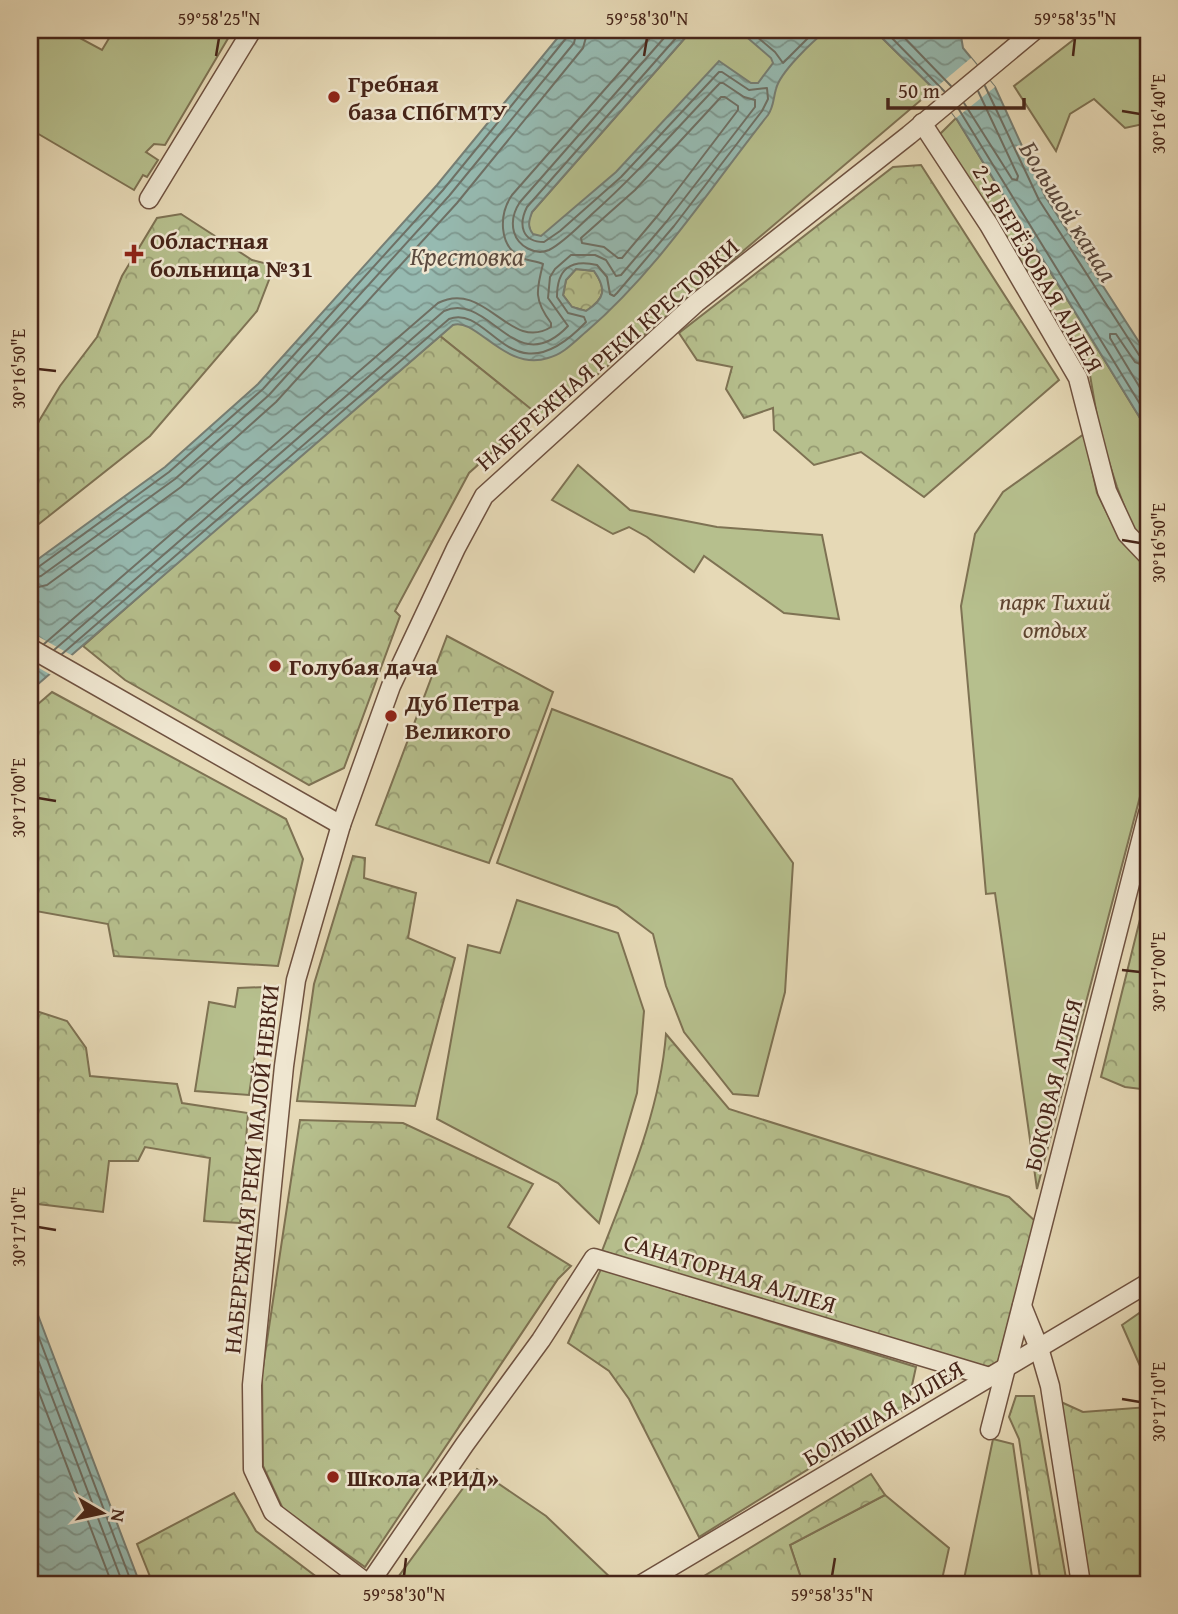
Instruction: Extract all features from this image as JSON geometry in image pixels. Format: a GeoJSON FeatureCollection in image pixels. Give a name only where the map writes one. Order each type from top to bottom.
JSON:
{"type":"FeatureCollection","features":[{"type":"Feature","properties":{"kind":"street"},"geometry":{"type":"LineString","coordinates":[[149,199],[252,30]]}},
{"type":"Feature","properties":{"kind":"street","name":"НАБЕРЕЖНАЯ РЕКИ КРЕСТОВКИ"},"geometry":{"type":"LineString","coordinates":[[341,825],[391,686],[456,548],[484,496],[696,303],[1035,30]]}},
{"type":"Feature","properties":{"kind":"street","name":"2-Я БЕРЁЗОВАЯ АЛЛЕЯ"},"geometry":{"type":"LineString","coordinates":[[922,123],[989,225],[1078,378],[1107,491],[1127,534],[1148,556]]}},
{"type":"Feature","properties":{"kind":"street"},"geometry":{"type":"LineString","coordinates":[[30,648],[135,706],[312,811],[341,825]]}},
{"type":"Feature","properties":{"kind":"street","name":"БОКОВАЯ АЛЛЕЯ"},"geometry":{"type":"LineString","coordinates":[[990,1430],[1000,1394],[998,1373],[1022,1306],[1148,813]]}},
{"type":"Feature","properties":{"kind":"street","name":"НАБЕРЕЖНАЯ РЕКИ МАЛОЙ НЕВКИ"},"geometry":{"type":"LineString","coordinates":[[341,825],[296,980],[287,1041],[252,1385],[253,1469],[273,1513],[368,1584]]}},
{"type":"Feature","properties":{"kind":"street","name":"САНАТОРНАЯ АЛЛЕЯ"},"geometry":{"type":"LineString","coordinates":[[368,1584],[464,1444],[541,1340],[594,1258],[998,1373]]}},
{"type":"Feature","properties":{"kind":"street","name":"БОЛЬШАЯ АЛЛЕЯ"},"geometry":{"type":"LineString","coordinates":[[642,1584],[1148,1283]]}},
{"type":"Feature","properties":{"kind":"street"},"geometry":{"type":"LineString","coordinates":[[1022,1306],[1039,1348],[1050,1386],[1081,1584]]}},
{"type":"Feature","properties":{"kind":"green space"},"geometry":{"type":"Polygon","coordinates":[[[30,30],[65,30],[102,50],[114,30],[233,30],[165,145],[154,144],[146,152],[158,160],[147,177],[143,175],[134,190],[30,129],[30,30]]]}},
{"type":"Feature","properties":{"kind":"green space"},"geometry":{"type":"Polygon","coordinates":[[[692,30],[874,30],[934,89],[544,420],[440,336],[453,324],[530,230],[528,222],[532,212],[692,30]]]}},
{"type":"Feature","properties":{"kind":"green space"},"geometry":{"type":"Polygon","coordinates":[[[1086,30],[1148,30],[1148,123],[1125,128],[1094,99],[1070,114],[1056,151],[1014,86],[1086,30]]]}},
{"type":"Feature","properties":{"kind":"green space","name":"парк Тихий отдых"},"geometry":{"type":"Polygon","coordinates":[[[956,118],[1148,431],[1148,544],[1133,529],[1117,487],[1100,434],[1090,375],[939,135],[956,118]]]}},
{"type":"Feature","properties":{"kind":"green space"},"geometry":{"type":"Polygon","coordinates":[[[921,165],[1059,380],[924,497],[861,452],[814,465],[774,430],[773,408],[744,418],[726,389],[732,367],[697,360],[679,333],[893,167],[921,165]]]}},
{"type":"Feature","properties":{"kind":"green space"},"geometry":{"type":"Polygon","coordinates":[[[181,214],[252,260],[268,264],[272,272],[257,311],[150,436],[30,531],[30,441],[39,421],[60,386],[97,337],[122,276],[157,218],[181,214]]]}},
{"type":"Feature","properties":{"kind":"green space"},"geometry":{"type":"Polygon","coordinates":[[[576,269],[594,271],[601,283],[600,298],[586,311],[572,307],[563,295],[566,280],[576,269]]]}},
{"type":"Feature","properties":{"kind":"green space"},"geometry":{"type":"Polygon","coordinates":[[[440,336],[536,413],[469,473],[395,611],[400,616],[344,768],[309,785],[125,680],[83,646],[254,495],[440,336]]]}},
{"type":"Feature","properties":{"kind":"green space","name":"парк Тихий отдых"},"geometry":{"type":"Polygon","coordinates":[[[1084,434],[1097,493],[1120,539],[1148,569],[1148,766],[1037,1189],[995,893],[986,894],[961,606],[975,534],[1003,492],[1084,434]]]}},
{"type":"Feature","properties":{"kind":"green space"},"geometry":{"type":"Polygon","coordinates":[[[578,465],[630,510],[717,527],[822,535],[839,619],[784,613],[704,556],[694,572],[629,527],[613,534],[552,500],[578,465]]]}},
{"type":"Feature","properties":{"kind":"green space"},"geometry":{"type":"Polygon","coordinates":[[[447,636],[553,692],[489,863],[376,825],[447,636]]]}},
{"type":"Feature","properties":{"kind":"green space"},"geometry":{"type":"Polygon","coordinates":[[[52,692],[286,819],[303,859],[278,966],[114,956],[108,924],[30,910],[30,711],[52,692]]]}},
{"type":"Feature","properties":{"kind":"green space"},"geometry":{"type":"Polygon","coordinates":[[[552,709],[732,779],[793,863],[785,992],[758,1096],[733,1094],[684,1032],[666,986],[653,934],[617,907],[497,863],[552,709]]]}},
{"type":"Feature","properties":{"kind":"green space"},"geometry":{"type":"Polygon","coordinates":[[[353,856],[365,858],[364,878],[416,893],[408,938],[455,958],[415,1106],[297,1101],[314,984],[353,856]]]}},
{"type":"Feature","properties":{"kind":"green space"},"geometry":{"type":"Polygon","coordinates":[[[1148,887],[1148,1082],[1141,1089],[1125,1087],[1101,1077],[1148,887]]]}},
{"type":"Feature","properties":{"kind":"green space"},"geometry":{"type":"Polygon","coordinates":[[[517,900],[618,933],[644,1011],[637,1093],[599,1223],[558,1183],[437,1119],[468,945],[500,953],[517,900]]]}},
{"type":"Feature","properties":{"kind":"green space"},"geometry":{"type":"Polygon","coordinates":[[[265,987],[249,1095],[195,1091],[209,1002],[235,1007],[238,988],[265,987]]]}},
{"type":"Feature","properties":{"kind":"green space"},"geometry":{"type":"Polygon","coordinates":[[[30,1009],[67,1021],[86,1048],[90,1076],[177,1084],[182,1103],[248,1113],[240,1223],[204,1221],[210,1158],[145,1147],[138,1161],[109,1161],[103,1212],[30,1203],[30,1009]]]}},
{"type":"Feature","properties":{"kind":"green space"},"geometry":{"type":"Polygon","coordinates":[[[666,1034],[729,1109],[1009,1197],[1035,1221],[998,1362],[986,1368],[602,1251],[633,1172],[650,1118],[663,1062],[666,1034]]]}},
{"type":"Feature","properties":{"kind":"green space"},"geometry":{"type":"Polygon","coordinates":[[[300,1120],[403,1123],[533,1184],[508,1227],[571,1266],[558,1279],[365,1567],[283,1509],[263,1466],[262,1374],[300,1120]]]}},
{"type":"Feature","properties":{"kind":"green space"},"geometry":{"type":"Polygon","coordinates":[[[601,1269],[916,1367],[907,1408],[699,1537],[629,1399],[609,1371],[568,1343],[601,1269]]]}},
{"type":"Feature","properties":{"kind":"green space"},"geometry":{"type":"Polygon","coordinates":[[[1148,1307],[1148,1384],[1122,1325],[1148,1307]]]}},
{"type":"Feature","properties":{"kind":"green space"},"geometry":{"type":"Polygon","coordinates":[[[1016,1396],[1034,1396],[1067,1584],[1041,1584],[1019,1439],[1009,1417],[1016,1396]]]}},
{"type":"Feature","properties":{"kind":"green space"},"geometry":{"type":"Polygon","coordinates":[[[1061,1402],[1083,1412],[1148,1407],[1148,1584],[1090,1584],[1061,1402]]]}},
{"type":"Feature","properties":{"kind":"green space"},"geometry":{"type":"Polygon","coordinates":[[[993,1439],[1013,1444],[1033,1584],[963,1584],[993,1439]]]}},
{"type":"Feature","properties":{"kind":"green space"},"geometry":{"type":"Polygon","coordinates":[[[477,1469],[546,1516],[614,1581],[608,1584],[393,1584],[477,1469]]]}},
{"type":"Feature","properties":{"kind":"green space"},"geometry":{"type":"Polygon","coordinates":[[[871,1474],[885,1495],[790,1545],[803,1584],[691,1584],[871,1474]]]}},
{"type":"Feature","properties":{"kind":"green space"},"geometry":{"type":"Polygon","coordinates":[[[234,1493],[256,1531],[326,1584],[153,1584],[137,1544],[234,1493]]]}},
{"type":"Feature","properties":{"kind":"green space"},"geometry":{"type":"Polygon","coordinates":[[[885,1495],[949,1548],[941,1584],[803,1584],[790,1545],[885,1495]]]}},
{"type":"Feature","properties":{"kind":"water","name":"Крестовка"},"geometry":{"type":"Polygon","coordinates":[[[564,30],[692,30],[532,212],[530,228],[533,234],[541,236],[616,172],[719,61],[751,83],[758,83],[773,63],[771,58],[742,33],[744,30],[827,30],[784,74],[768,115],[682,228],[637,282],[569,347],[548,358],[518,358],[472,329],[453,325],[30,691],[30,565],[165,467],[258,384],[437,185],[564,30]],[[576,269],[566,280],[563,295],[572,307],[586,311],[600,298],[601,283],[594,271],[576,269]]]}},
{"type":"Feature","properties":{"kind":"water","name":"Большой канал"},"geometry":{"type":"Polygon","coordinates":[[[874,30],[960,30],[963,48],[995,87],[1045,196],[1148,356],[1148,431],[956,118],[934,89],[874,30]]]}},
{"type":"Feature","properties":{"kind":"water"},"geometry":{"type":"Polygon","coordinates":[[[30,1294],[140,1584],[30,1584],[30,1294]]]}},
{"type":"Feature","properties":{"kind":"pier"},"geometry":{"type":"Polygon","coordinates":[[[971,58],[995,87],[956,118],[934,89],[971,58]]]}},
{"type":"Feature","properties":{"kind":"pier"},"geometry":{"type":"Polygon","coordinates":[[[30,632],[75,657],[53,676],[30,663],[30,632]]]}},
{"type":"Feature","properties":{"kind":"place","name":"Гребная база СПбГМТУ"},"geometry":{"type":"Point","coordinates":[334,97]}},
{"type":"Feature","properties":{"kind":"place","name":"Областная больница №31"},"geometry":{"type":"Point","coordinates":[134,254]}},
{"type":"Feature","properties":{"kind":"place","name":"Голубая дача"},"geometry":{"type":"Point","coordinates":[275,666]}},
{"type":"Feature","properties":{"kind":"place","name":"Дуб Петра Великого"},"geometry":{"type":"Point","coordinates":[391,716]}},
{"type":"Feature","properties":{"kind":"place","name":"Школа «РИД»"},"geometry":{"type":"Point","coordinates":[333,1477]}}]}
